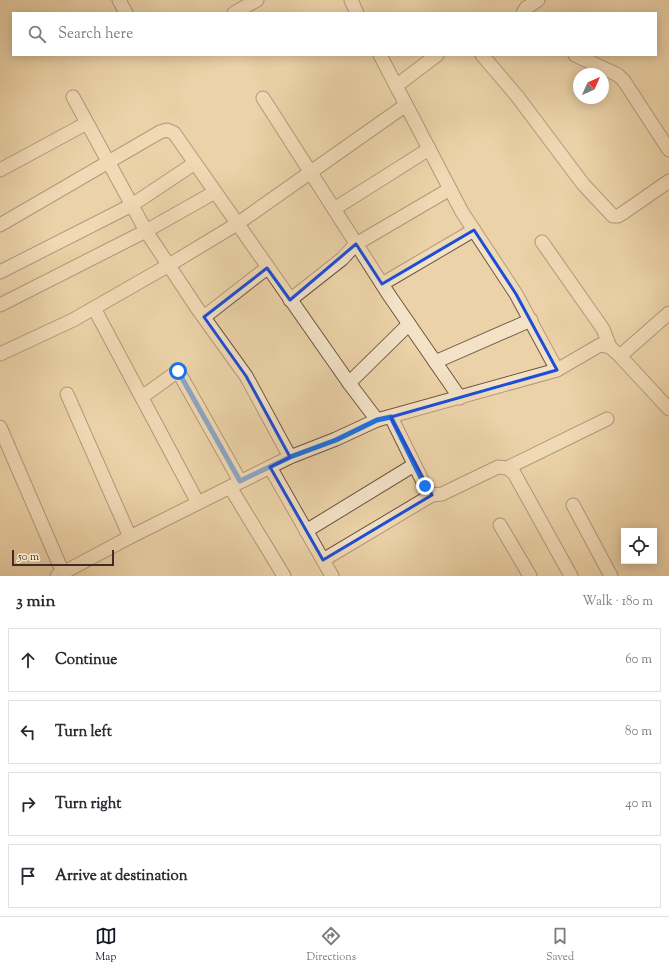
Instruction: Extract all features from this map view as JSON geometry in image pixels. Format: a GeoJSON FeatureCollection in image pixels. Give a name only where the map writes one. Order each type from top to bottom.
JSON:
{"type":"FeatureCollection","features":[{"type":"Feature","properties":{"kind":"street"},"geometry":{"type":"LineString","coordinates":[[119,0],[125,12]]}},
{"type":"Feature","properties":{"kind":"street"},"geometry":{"type":"LineString","coordinates":[[236,12],[257,0]]}},
{"type":"Feature","properties":{"kind":"street"},"geometry":{"type":"LineString","coordinates":[[350,0],[356,12]]}},
{"type":"Feature","properties":{"kind":"street"},"geometry":{"type":"LineString","coordinates":[[524,12],[526,8],[538,0]]}},
{"type":"Feature","properties":{"kind":"street"},"geometry":{"type":"LineString","coordinates":[[381,56],[462,212],[516,294],[557,370]]}},
{"type":"Feature","properties":{"kind":"street"},"geometry":{"type":"LineString","coordinates":[[396,86],[436,56]]}},
{"type":"Feature","properties":{"kind":"street"},"geometry":{"type":"LineString","coordinates":[[483,56],[517,96],[583,184],[613,216],[623,214],[669,181]]}},
{"type":"Feature","properties":{"kind":"street"},"geometry":{"type":"LineString","coordinates":[[577,56],[618,75],[624,81],[669,150]]}},
{"type":"Feature","properties":{"kind":"street"},"geometry":{"type":"LineString","coordinates":[[73,97],[146,230],[246,376],[290,457]]}},
{"type":"Feature","properties":{"kind":"street"},"geometry":{"type":"LineString","coordinates":[[263,98],[382,284],[460,398]]}},
{"type":"Feature","properties":{"kind":"street"},"geometry":{"type":"LineString","coordinates":[[0,354],[73,320],[237,224],[406,105]]}},
{"type":"Feature","properties":{"kind":"street"},"geometry":{"type":"LineString","coordinates":[[0,170],[87,123]]}},
{"type":"Feature","properties":{"kind":"street"},"geometry":{"type":"LineString","coordinates":[[0,225],[160,132],[167,130],[174,133],[267,268],[377,420]]}},
{"type":"Feature","properties":{"kind":"street"},"geometry":{"type":"LineString","coordinates":[[334,209],[429,149]]}},
{"type":"Feature","properties":{"kind":"street"},"geometry":{"type":"LineString","coordinates":[[0,272],[132,204],[195,163]]}},
{"type":"Feature","properties":{"kind":"street"},"geometry":{"type":"LineString","coordinates":[[290,300],[342,259],[356,244],[450,189]]}},
{"type":"Feature","properties":{"kind":"street"},"geometry":{"type":"LineString","coordinates":[[0,305],[146,230],[215,192]]}},
{"type":"Feature","properties":{"kind":"street"},"geometry":{"type":"LineString","coordinates":[[382,284],[474,230]]}},
{"type":"Feature","properties":{"kind":"street"},"geometry":{"type":"LineString","coordinates":[[542,242],[603,329],[610,347],[669,408]]}},
{"type":"Feature","properties":{"kind":"street"},"geometry":{"type":"LineString","coordinates":[[204,316],[267,268]]}},
{"type":"Feature","properties":{"kind":"street"},"geometry":{"type":"LineString","coordinates":[[94,308],[198,503]]}},
{"type":"Feature","properties":{"kind":"street"},"geometry":{"type":"LineString","coordinates":[[620,356],[669,313]]}},
{"type":"Feature","properties":{"kind":"street"},"geometry":{"type":"LineString","coordinates":[[435,362],[531,320]]}},
{"type":"Feature","properties":{"kind":"street"},"geometry":{"type":"LineString","coordinates":[[349,383],[409,324]]}},
{"type":"Feature","properties":{"kind":"street"},"geometry":{"type":"LineString","coordinates":[[0,427],[60,574],[130,537],[290,457],[336,440],[377,420],[557,370],[600,345],[610,347]]}},
{"type":"Feature","properties":{"kind":"street"},"geometry":{"type":"LineString","coordinates":[[142,397],[178,371],[235,484],[284,576]]}},
{"type":"Feature","properties":{"kind":"street"},"geometry":{"type":"LineString","coordinates":[[67,394],[130,537]]}},
{"type":"Feature","properties":{"kind":"street"},"geometry":{"type":"LineString","coordinates":[[391,417],[425,486],[432,495]]}},
{"type":"Feature","properties":{"kind":"street"},"geometry":{"type":"LineString","coordinates":[[507,468],[607,419]]}},
{"type":"Feature","properties":{"kind":"street"},"geometry":{"type":"LineString","coordinates":[[306,531],[414,465]]}},
{"type":"Feature","properties":{"kind":"street"},"geometry":{"type":"LineString","coordinates":[[270,467],[332,576]]}},
{"type":"Feature","properties":{"kind":"street"},"geometry":{"type":"LineString","coordinates":[[323,560],[432,495],[442,494],[498,467],[507,468],[514,473],[571,576]]}},
{"type":"Feature","properties":{"kind":"street"},"geometry":{"type":"LineString","coordinates":[[573,505],[611,576]]}},
{"type":"Feature","properties":{"kind":"street"},"geometry":{"type":"LineString","coordinates":[[500,525],[530,576]]}},
{"type":"Feature","properties":{"kind":"highlighted area"},"geometry":{"type":"Polygon","coordinates":[[[474,230],[516,294],[557,370],[391,417],[432,495],[323,560],[270,467],[290,457],[246,376],[204,317],[267,268],[290,300],[356,244],[382,284],[474,230]]]}},
{"type":"Feature","properties":{"kind":"route"},"geometry":{"type":"LineString","coordinates":[[178,371],[240,481],[290,457],[336,440],[377,420],[391,417],[425,486]]}}]}
